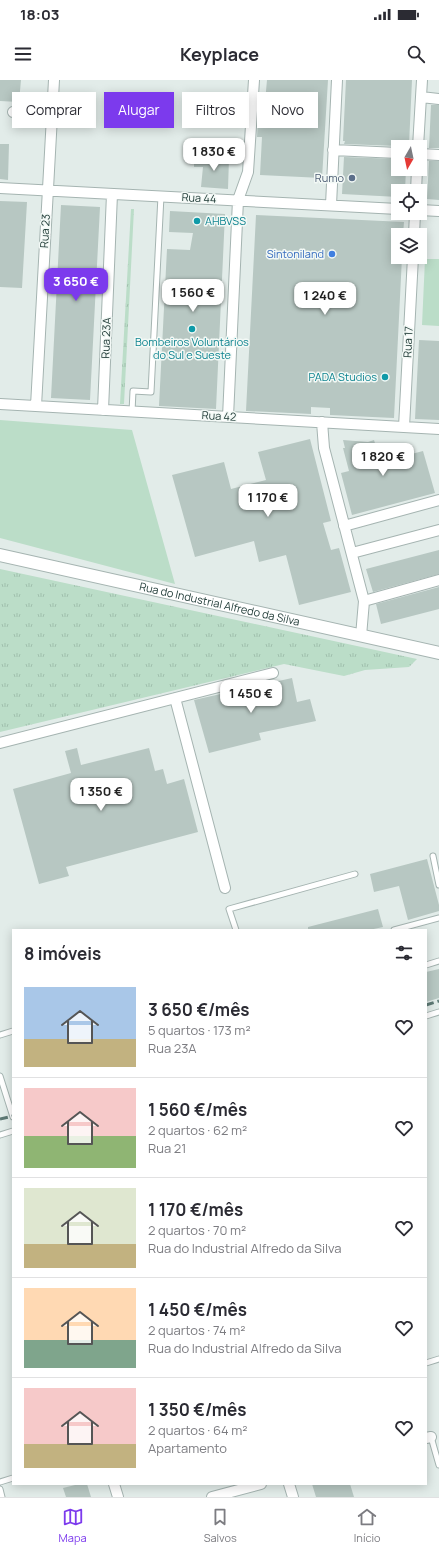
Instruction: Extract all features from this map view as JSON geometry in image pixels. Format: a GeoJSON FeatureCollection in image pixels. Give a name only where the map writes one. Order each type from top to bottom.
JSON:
{"type":"FeatureCollection","features":[{"type":"Feature","properties":{"kind":"street","name":"Rua 23"},"geometry":{"type":"LineString","coordinates":[[53,92],[54,80]]}},
{"type":"Feature","properties":{"kind":"street"},"geometry":{"type":"LineString","coordinates":[[228,417],[238,200],[248,172],[254,80]]}},
{"type":"Feature","properties":{"kind":"street"},"geometry":{"type":"LineString","coordinates":[[331,205],[337,80]]}},
{"type":"Feature","properties":{"kind":"street"},"geometry":{"type":"LineString","coordinates":[[419,140],[422,80]]}},
{"type":"Feature","properties":{"kind":"street"},"geometry":{"type":"LineString","coordinates":[[422,97],[439,98]]}},
{"type":"Feature","properties":{"kind":"street","name":"Rua 23"},"geometry":{"type":"LineString","coordinates":[[36,406],[51,128]]}},
{"type":"Feature","properties":{"kind":"street"},"geometry":{"type":"LineString","coordinates":[[333,150],[391,153]]}},
{"type":"Feature","properties":{"kind":"street"},"geometry":{"type":"LineString","coordinates":[[427,154],[439,155]]}},
{"type":"Feature","properties":{"kind":"street","name":"Rua 44"},"geometry":{"type":"LineString","coordinates":[[0,188],[391,209]]}},
{"type":"Feature","properties":{"kind":"street","name":"Rua 23A"},"geometry":{"type":"LineString","coordinates":[[103,410],[112,194]]}},
{"type":"Feature","properties":{"kind":"street"},"geometry":{"type":"LineString","coordinates":[[427,210],[439,211]]}},
{"type":"Feature","properties":{"kind":"street","name":"Rua 17"},"geometry":{"type":"LineString","coordinates":[[404,427],[413,264]]}},
{"type":"Feature","properties":{"kind":"street","name":"Rua 42"},"geometry":{"type":"LineString","coordinates":[[0,404],[439,429]]}},
{"type":"Feature","properties":{"kind":"street"},"geometry":{"type":"LineString","coordinates":[[322,422],[324,448],[364,601],[361,636]]}},
{"type":"Feature","properties":{"kind":"street"},"geometry":{"type":"LineString","coordinates":[[344,526],[439,500]]}},
{"type":"Feature","properties":{"kind":"street"},"geometry":{"type":"LineString","coordinates":[[352,553],[439,530]]}},
{"type":"Feature","properties":{"kind":"street","name":"Rua do Industrial Alfredo da Silva"},"geometry":{"type":"LineString","coordinates":[[0,555],[439,653]]}},
{"type":"Feature","properties":{"kind":"street"},"geometry":{"type":"LineString","coordinates":[[364,601],[439,580]]}},
{"type":"Feature","properties":{"kind":"street"},"geometry":{"type":"LineString","coordinates":[[0,743],[273,673]]}},
{"type":"Feature","properties":{"kind":"street"},"geometry":{"type":"LineString","coordinates":[[175,698],[225,888]]}},
{"type":"Feature","properties":{"kind":"street"},"geometry":{"type":"LineString","coordinates":[[114,1485],[118,1497]]}},
{"type":"Feature","properties":{"kind":"street"},"geometry":{"type":"LineString","coordinates":[[212,1497],[257,1485]]}},
{"type":"Feature","properties":{"kind":"street"},"geometry":{"type":"LineString","coordinates":[[289,1485],[293,1497]]}},
{"type":"Feature","properties":{"kind":"lane"},"geometry":{"type":"LineString","coordinates":[[132,412],[133,391],[151,392],[161,196]]}},
{"type":"Feature","properties":{"kind":"lane"},"geometry":{"type":"LineString","coordinates":[[433,856],[439,885]]}},
{"type":"Feature","properties":{"kind":"lane"},"geometry":{"type":"LineString","coordinates":[[236,929],[230,909],[355,874]]}},
{"type":"Feature","properties":{"kind":"lane"},"geometry":{"type":"LineString","coordinates":[[398,929],[439,918]]}},
{"type":"Feature","properties":{"kind":"lane"},"geometry":{"type":"LineString","coordinates":[[427,965],[439,961]]}},
{"type":"Feature","properties":{"kind":"lane"},"geometry":{"type":"LineString","coordinates":[[427,1016],[439,1012]]}},
{"type":"Feature","properties":{"kind":"lane"},"geometry":{"type":"LineString","coordinates":[[0,1035],[12,1031]]}},
{"type":"Feature","properties":{"kind":"lane"},"geometry":{"type":"LineString","coordinates":[[0,1076],[12,1114]]}},
{"type":"Feature","properties":{"kind":"lane"},"geometry":{"type":"LineString","coordinates":[[0,1135],[12,1131]]}},
{"type":"Feature","properties":{"kind":"lane"},"geometry":{"type":"LineString","coordinates":[[427,1363],[439,1359]]}},
{"type":"Feature","properties":{"kind":"lane"},"geometry":{"type":"LineString","coordinates":[[428,1437],[439,1465]]}},
{"type":"Feature","properties":{"kind":"lane"},"geometry":{"type":"LineString","coordinates":[[0,1482],[12,1478]]}},
{"type":"Feature","properties":{"kind":"lane"},"geometry":{"type":"LineString","coordinates":[[0,1489],[2,1497]]}},
{"type":"Feature","properties":{"kind":"green space"},"geometry":{"type":"Polygon","coordinates":[[[131,209],[134,209],[124,404],[120,404],[131,209]]]}},
{"type":"Feature","properties":{"kind":"green space"},"geometry":{"type":"Polygon","coordinates":[[[427,259],[439,259],[439,326],[422,325],[425,264],[427,264],[427,259]]]}},
{"type":"Feature","properties":{"kind":"green space"},"geometry":{"type":"Polygon","coordinates":[[[0,420],[132,430],[175,584],[0,538],[0,420]]]}},
{"type":"Feature","properties":{"kind":"green space"},"geometry":{"type":"Polygon","coordinates":[[[0,569],[417,659],[409,667],[365,670],[344,676],[284,664],[0,732],[0,569]]]}},
{"type":"Feature","properties":{"kind":"building"},"geometry":{"type":"Polygon","coordinates":[[[0,80],[21,80],[20,92],[12,92],[12,102],[0,101],[0,80]]]}},
{"type":"Feature","properties":{"kind":"building"},"geometry":{"type":"Polygon","coordinates":[[[267,80],[328,80],[322,178],[260,175],[262,137],[257,137],[258,128],[318,128],[318,92],[266,92],[267,80]]]}},
{"type":"Feature","properties":{"kind":"building"},"geometry":{"type":"Polygon","coordinates":[[[346,80],[412,80],[409,140],[391,140],[391,146],[344,144],[345,141],[343,141],[346,80]]]}},
{"type":"Feature","properties":{"kind":"building"},"geometry":{"type":"Polygon","coordinates":[[[431,105],[439,105],[439,148],[429,148],[431,105]]]}},
{"type":"Feature","properties":{"kind":"building"},"geometry":{"type":"Polygon","coordinates":[[[0,144],[9,144],[8,180],[0,179],[0,144]]]}},
{"type":"Feature","properties":{"kind":"building"},"geometry":{"type":"Polygon","coordinates":[[[194,156],[229,158],[228,189],[201,187],[203,167],[194,167],[194,156]]]}},
{"type":"Feature","properties":{"kind":"building"},"geometry":{"type":"Polygon","coordinates":[[[344,157],[391,159],[391,176],[406,176],[405,184],[391,184],[391,197],[342,194],[344,157]]]}},
{"type":"Feature","properties":{"kind":"building"},"geometry":{"type":"Polygon","coordinates":[[[429,161],[439,161],[439,200],[427,199],[429,161]]]}},
{"type":"Feature","properties":{"kind":"building"},"geometry":{"type":"Polygon","coordinates":[[[0,201],[27,202],[22,288],[0,287],[0,201]]]}},
{"type":"Feature","properties":{"kind":"building"},"geometry":{"type":"Polygon","coordinates":[[[61,205],[100,207],[90,400],[51,398],[61,205]]]}},
{"type":"Feature","properties":{"kind":"building","name":"Bombeiros Voluntários do Sul e Sueste"},"geometry":{"type":"Polygon","coordinates":[[[170,211],[225,214],[216,409],[159,406],[167,249],[190,250],[193,233],[169,232],[170,211]]]}},
{"type":"Feature","properties":{"kind":"building"},"geometry":{"type":"Polygon","coordinates":[[[256,215],[404,222],[404,228],[391,228],[391,264],[402,264],[394,418],[330,415],[330,408],[311,407],[311,414],[246,411],[256,215]]]}},
{"type":"Feature","properties":{"kind":"building"},"geometry":{"type":"Polygon","coordinates":[[[419,340],[439,341],[439,420],[415,419],[419,340]]]}},
{"type":"Feature","properties":{"kind":"building"},"geometry":{"type":"Polygon","coordinates":[[[310,439],[331,521],[323,523],[331,550],[339,548],[351,592],[299,605],[286,555],[259,562],[254,541],[195,557],[172,475],[224,462],[231,489],[266,480],[258,452],[310,439]]]}},
{"type":"Feature","properties":{"kind":"building"},"geometry":{"type":"Polygon","coordinates":[[[343,440],[368,442],[374,440],[377,450],[388,447],[391,457],[404,453],[404,456],[423,451],[435,493],[352,515],[341,473],[349,471],[343,448],[345,448],[343,440]]]}},
{"type":"Feature","properties":{"kind":"building"},"geometry":{"type":"Polygon","coordinates":[[[439,550],[439,574],[373,592],[366,569],[439,550]]]}},
{"type":"Feature","properties":{"kind":"building"},"geometry":{"type":"Polygon","coordinates":[[[439,587],[439,609],[381,624],[376,604],[439,587]]]}},
{"type":"Feature","properties":{"kind":"building"},"geometry":{"type":"Polygon","coordinates":[[[292,678],[297,702],[310,699],[316,721],[259,733],[261,740],[209,753],[194,700],[292,678]]]}},
{"type":"Feature","properties":{"kind":"building"},"geometry":{"type":"Polygon","coordinates":[[[77,748],[81,765],[149,748],[155,771],[163,769],[167,784],[184,779],[198,832],[66,867],[69,876],[39,884],[13,789],[71,773],[65,751],[77,748]]]}},
{"type":"Feature","properties":{"kind":"building"},"geometry":{"type":"Polygon","coordinates":[[[427,859],[439,905],[439,911],[408,920],[399,886],[374,892],[370,874],[427,859]]]}},
{"type":"Feature","properties":{"kind":"building"},"geometry":{"type":"Polygon","coordinates":[[[378,909],[383,927],[374,929],[308,929],[308,927],[378,909]]]}},
{"type":"Feature","properties":{"kind":"building"},"geometry":{"type":"Polygon","coordinates":[[[439,969],[439,998],[427,1002],[427,972],[439,969]]]}},
{"type":"Feature","properties":{"kind":"building"},"geometry":{"type":"Polygon","coordinates":[[[75,1485],[87,1485],[91,1497],[66,1497],[63,1488],[75,1485]]]}},
{"type":"Feature","properties":{"kind":"building"},"geometry":{"type":"Polygon","coordinates":[[[312,1485],[350,1485],[354,1497],[316,1497],[312,1485]]]}},
{"type":"Feature","properties":{"kind":"railway"},"geometry":{"type":"LineString","coordinates":[[427,1005],[439,1001]]}},
{"type":"Feature","properties":{"kind":"railway"},"geometry":{"type":"LineString","coordinates":[[0,1119],[12,1116]]}},
{"type":"Feature","properties":{"kind":"place","name":"Rumo"},"geometry":{"type":"Point","coordinates":[352,178]}},
{"type":"Feature","properties":{"kind":"place","name":"AHBVSS"},"geometry":{"type":"Point","coordinates":[197,221]}},
{"type":"Feature","properties":{"kind":"place","name":"Sintoniland"},"geometry":{"type":"Point","coordinates":[332,254]}},
{"type":"Feature","properties":{"kind":"place","name":"Bombeiros Voluntários do Sul e Sueste"},"geometry":{"type":"Point","coordinates":[192,329]}},
{"type":"Feature","properties":{"kind":"place","name":"PADA Studios"},"geometry":{"type":"Point","coordinates":[385,377]}}]}
